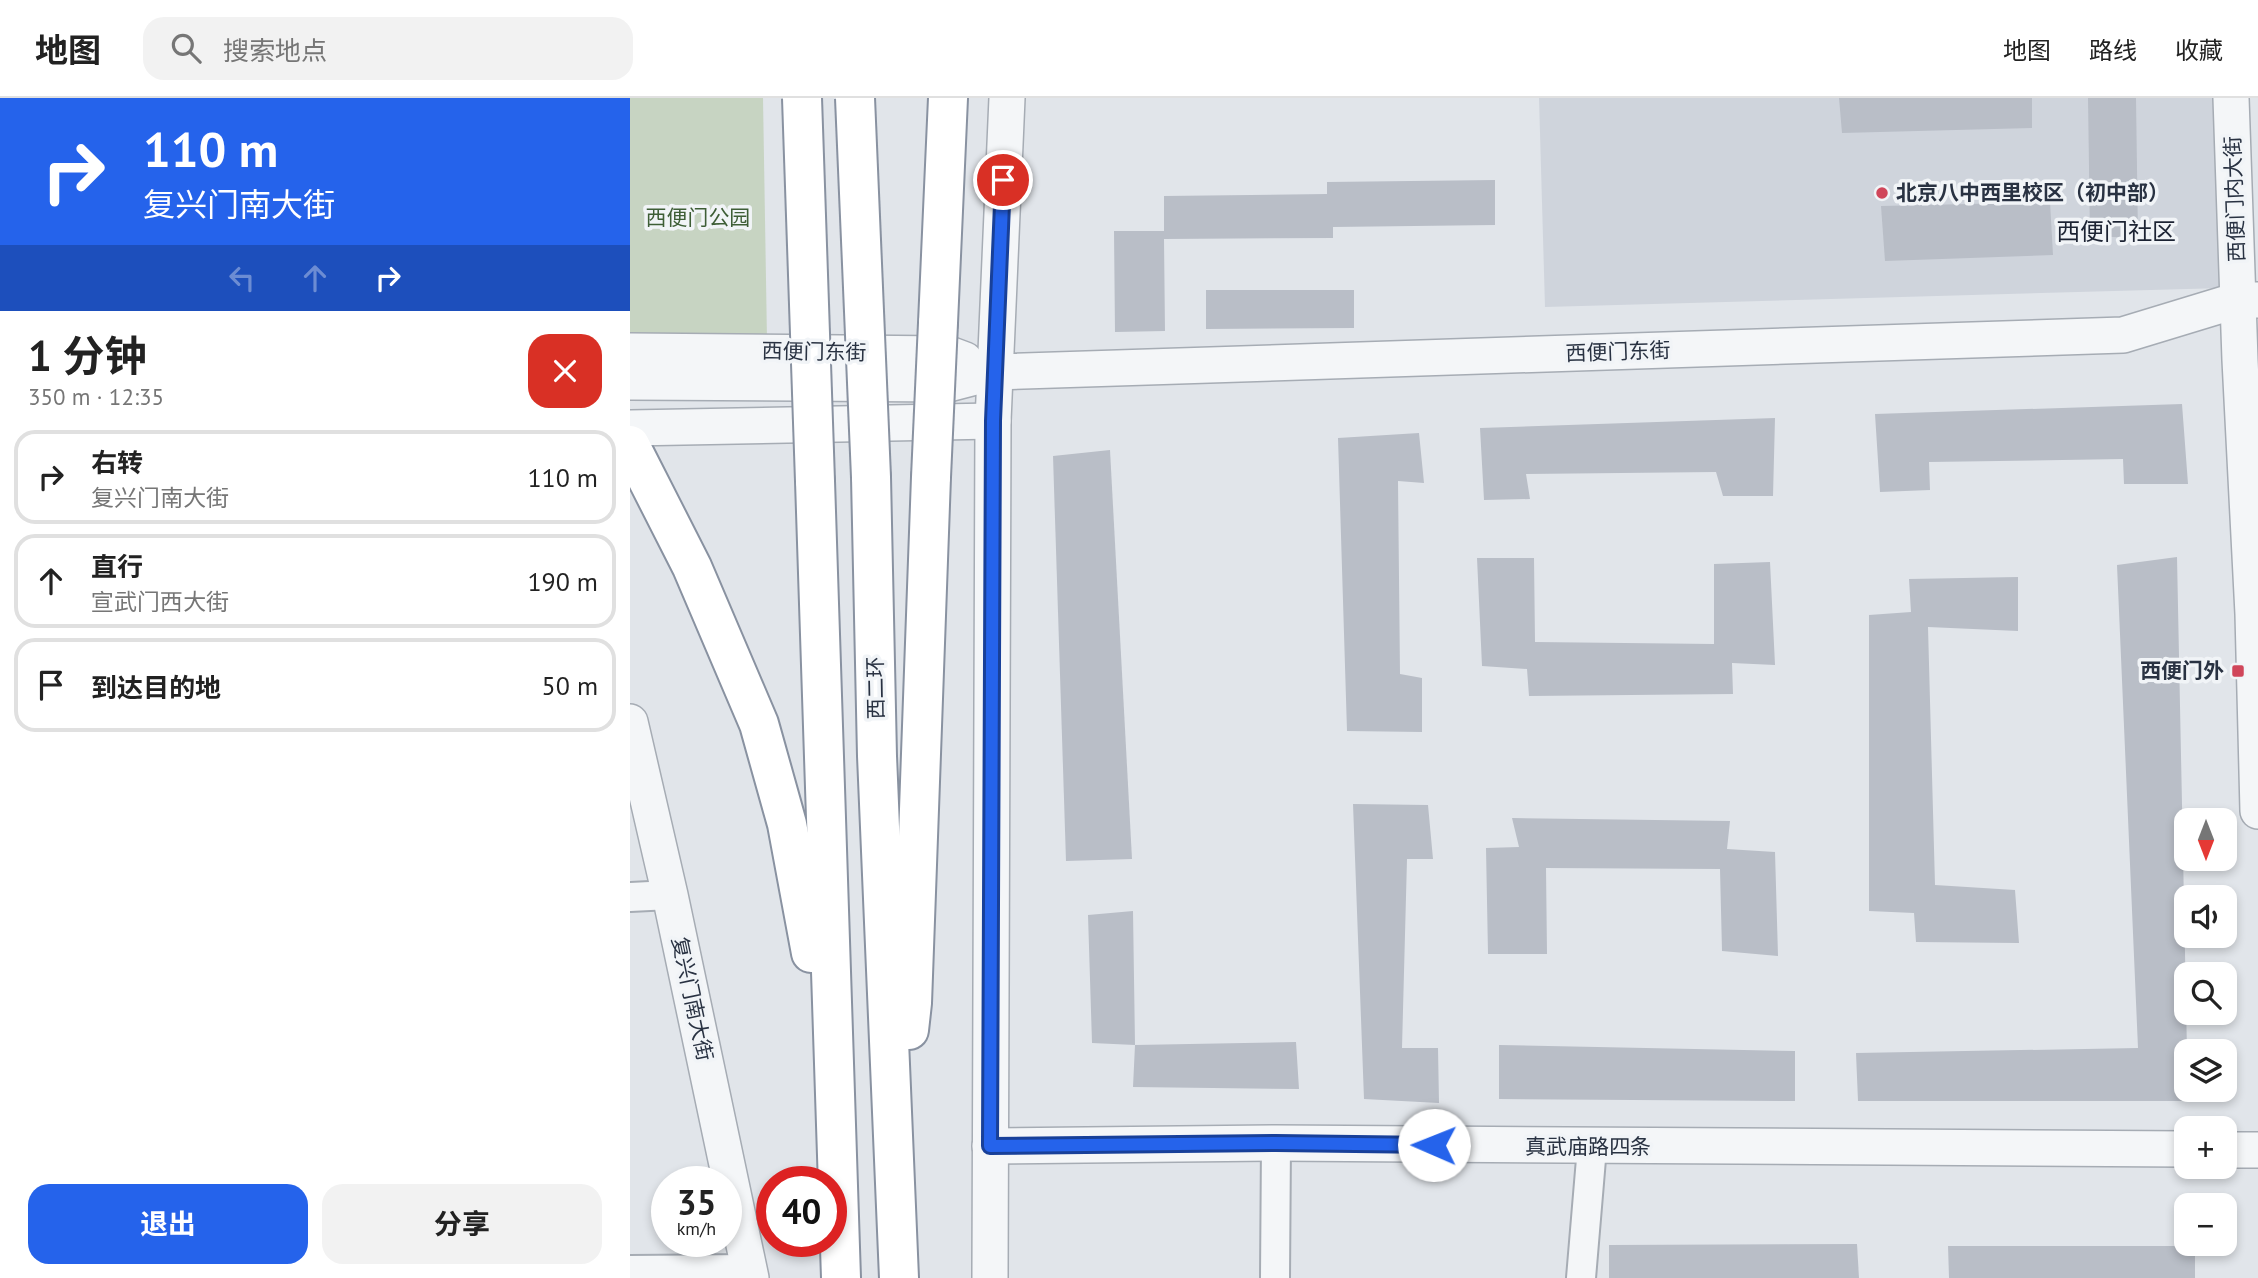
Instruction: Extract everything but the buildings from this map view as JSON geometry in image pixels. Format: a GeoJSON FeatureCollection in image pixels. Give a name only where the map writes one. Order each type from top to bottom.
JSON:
{"type":"FeatureCollection","features":[{"type":"Feature","properties":{"kind":"highway"},"geometry":{"type":"LineString","coordinates":[[802,98],[841,1278]]}},
{"type":"Feature","properties":{"kind":"highway","name":"西二环"},"geometry":{"type":"LineString","coordinates":[[855,98],[871,477],[877,756],[899,1278]]}},
{"type":"Feature","properties":{"kind":"highway"},"geometry":{"type":"LineString","coordinates":[[893,1150],[912,1003],[948,98]]}},
{"type":"Feature","properties":{"kind":"highway"},"geometry":{"type":"LineString","coordinates":[[632,442],[692,566],[759,724],[788,824],[835,1083]]}},
{"type":"Feature","properties":{"kind":"street"},"geometry":{"type":"LineString","coordinates":[[990,1278],[993,421],[1007,98]]}},
{"type":"Feature","properties":{"kind":"street","name":"西便门内大街"},"geometry":{"type":"LineString","coordinates":[[2231,98],[2248,300],[2258,811]]}},
{"type":"Feature","properties":{"kind":"street","name":"西便门东街"},"geometry":{"type":"LineString","coordinates":[[630,382],[948,384],[994,372],[2123,335],[2248,300]]}},
{"type":"Feature","properties":{"kind":"street","name":"西便门东街"},"geometry":{"type":"LineString","coordinates":[[630,351],[948,354],[994,372]]}},
{"type":"Feature","properties":{"kind":"street"},"geometry":{"type":"LineString","coordinates":[[632,442],[993,421]]}},
{"type":"Feature","properties":{"kind":"street","name":"复兴门南大街"},"geometry":{"type":"LineString","coordinates":[[630,722],[670,895],[750,1274]]}},
{"type":"Feature","properties":{"kind":"street"},"geometry":{"type":"LineString","coordinates":[[630,897],[670,895]]}},
{"type":"Feature","properties":{"kind":"street"},"geometry":{"type":"LineString","coordinates":[[1275,1278],[1276,1143]]}},
{"type":"Feature","properties":{"kind":"street","name":"真武庙路四条"},"geometry":{"type":"LineString","coordinates":[[990,1146],[1276,1143],[2174,1149]]}},
{"type":"Feature","properties":{"kind":"street"},"geometry":{"type":"LineString","coordinates":[[1581,1278],[1592,1147]]}},
{"type":"Feature","properties":{"kind":"street"},"geometry":{"type":"LineString","coordinates":[[2237,1150],[2258,1150]]}},
{"type":"Feature","properties":{"kind":"street"},"geometry":{"type":"LineString","coordinates":[[630,1270],[682,1274],[750,1274]]}},
{"type":"Feature","properties":{"kind":"shaded area","name":"北京八中西里校区（初中部）"},"geometry":{"type":"Polygon","coordinates":[[[1539,98],[2218,98],[2224,288],[1545,307],[1539,98]]]}},
{"type":"Feature","properties":{"kind":"green space","name":"西便门公园"},"geometry":{"type":"Polygon","coordinates":[[[630,98],[763,98],[767,340],[630,338],[630,98]]]}},
{"type":"Feature","properties":{"kind":"place","name":"北京八中西里校区（初中部）"},"geometry":{"type":"Point","coordinates":[1882,193]}},
{"type":"Feature","properties":{"kind":"place","name":"西便门外"},"geometry":{"type":"Point","coordinates":[2238,671]}},
{"type":"Feature","properties":{"kind":"district","name":"西便门社区"},"geometry":{"type":"Point","coordinates":[2116,232]}},
{"type":"Feature","properties":{"kind":"route"},"geometry":{"type":"LineString","coordinates":[[1003,180],[993,421],[990,1146],[1276,1143],[1434,1145]]}}]}
